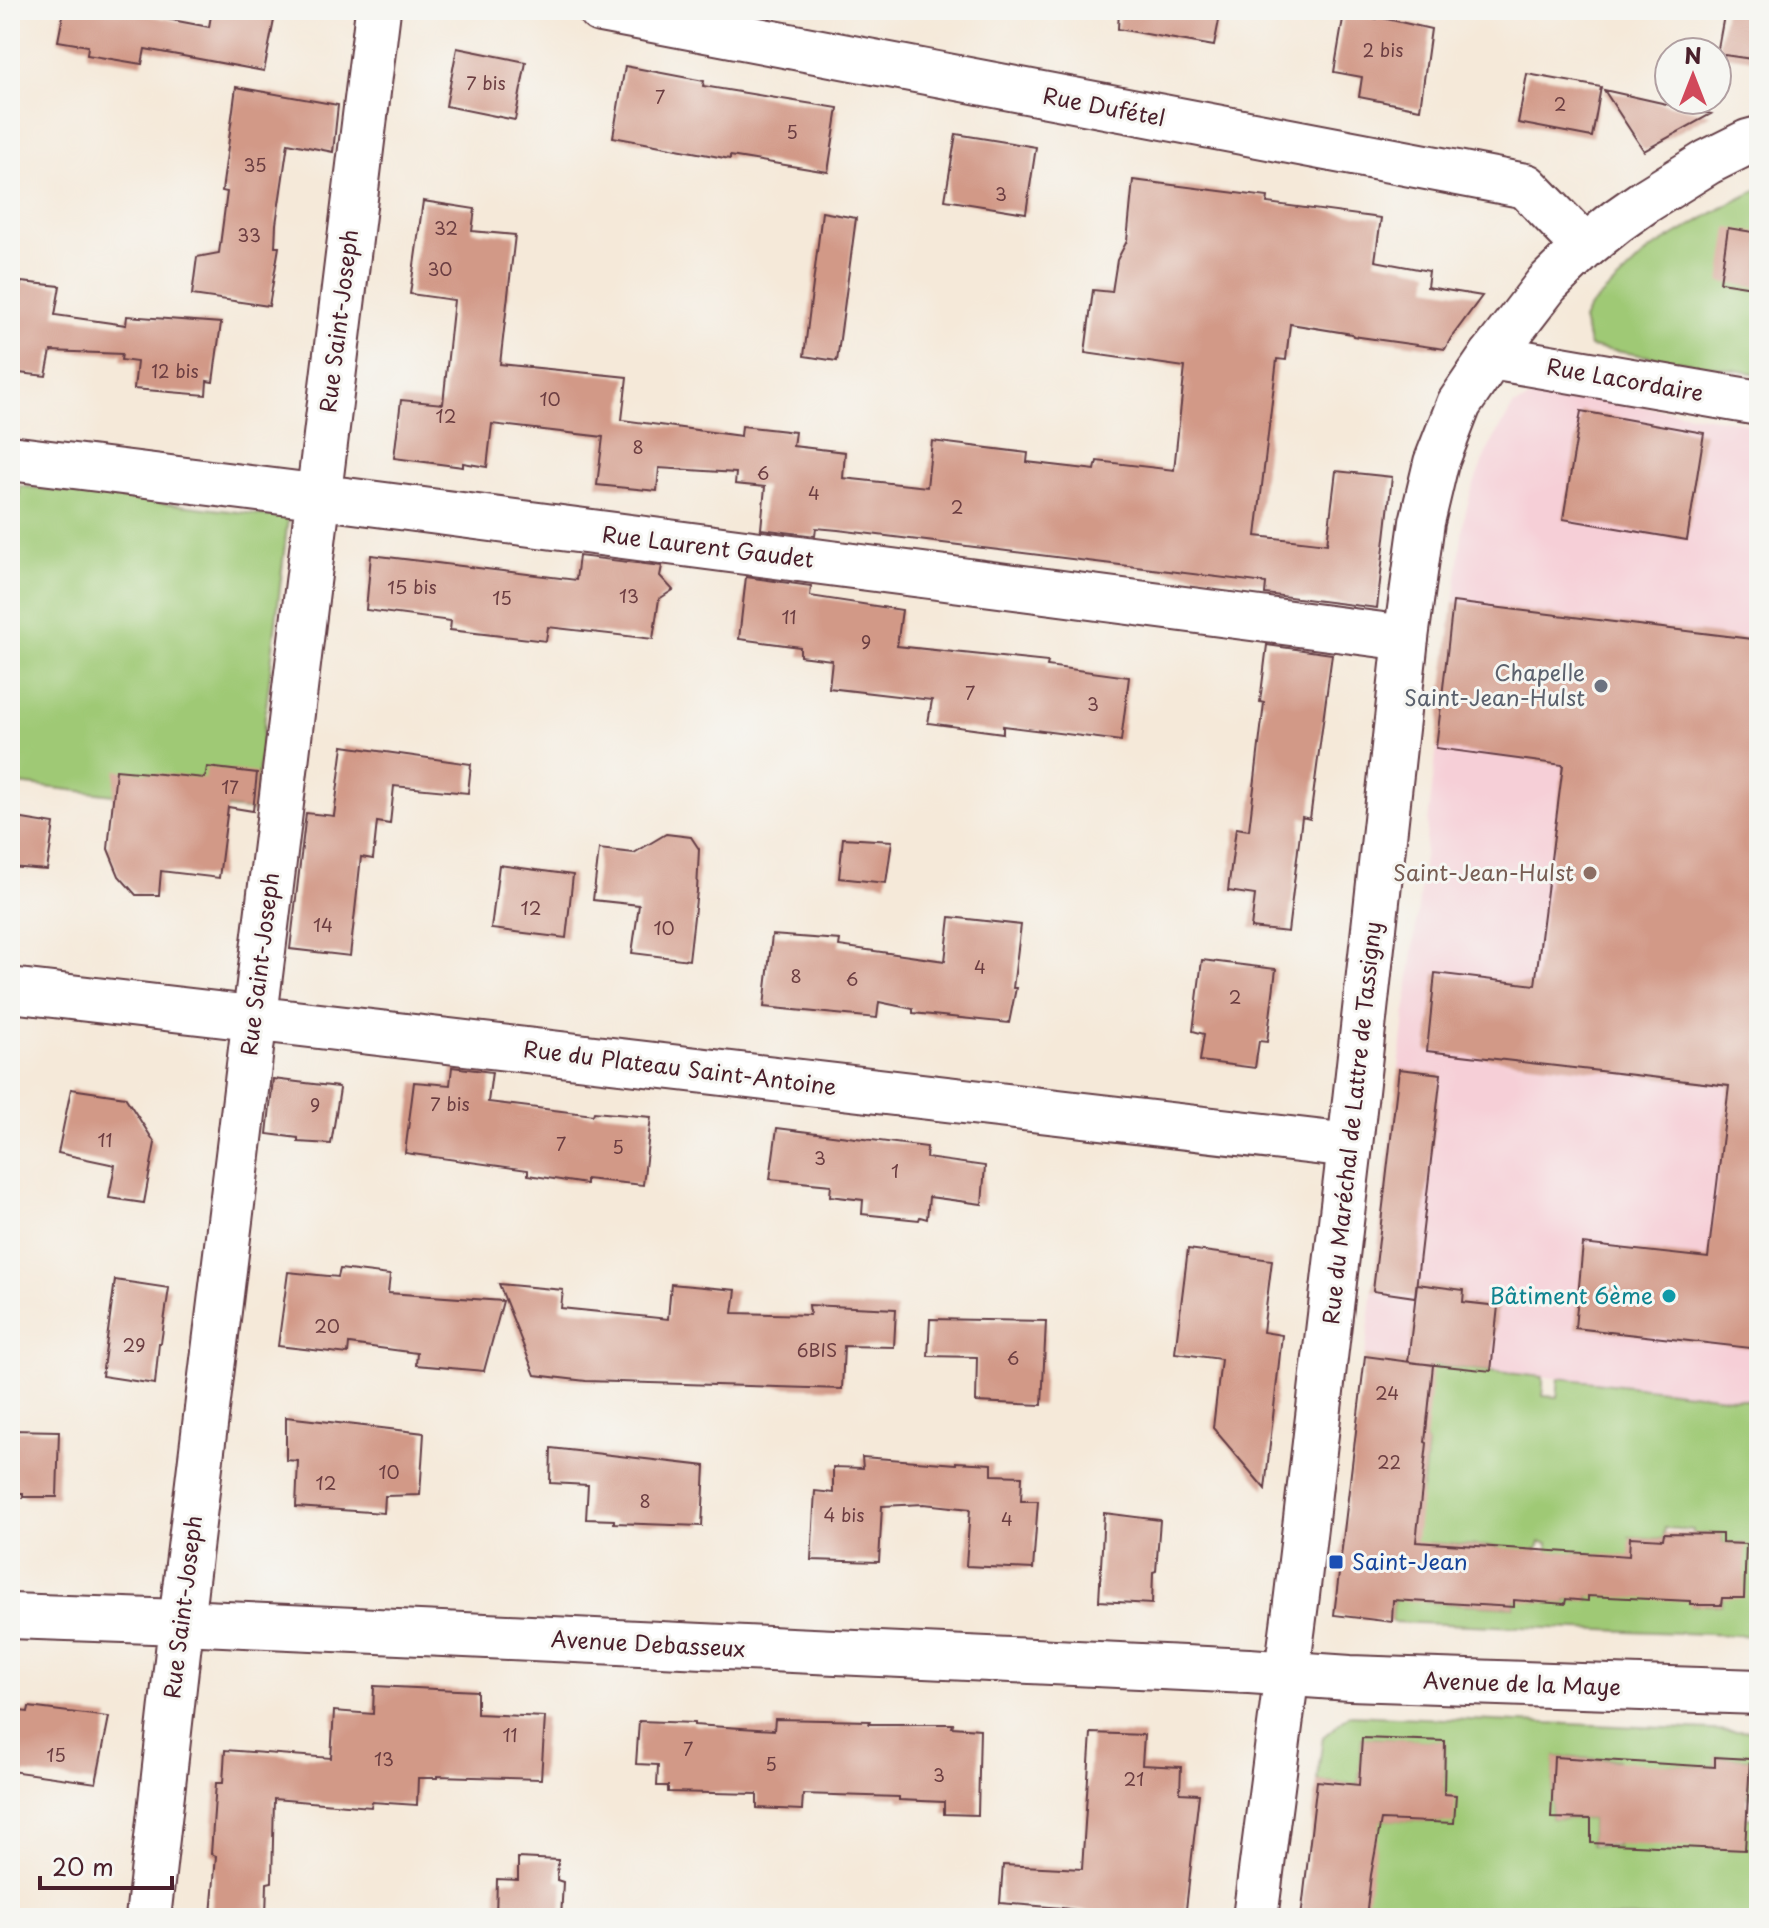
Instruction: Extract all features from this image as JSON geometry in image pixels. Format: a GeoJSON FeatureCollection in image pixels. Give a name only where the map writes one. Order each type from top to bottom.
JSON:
{"type":"FeatureCollection","features":[{"type":"Feature","properties":{"kind":"street","name":"Rue Saint-Joseph"},"geometry":{"type":"LineString","coordinates":[[148,1918],[181,1622],[378,10]]}},
{"type":"Feature","properties":{"kind":"street","name":"Rue Dufétel"},"geometry":{"type":"LineString","coordinates":[[600,10],[1526,186],[1585,247]]}},
{"type":"Feature","properties":{"kind":"street","name":"Rue du Maréchal de Lattre de Tassigny"},"geometry":{"type":"LineString","coordinates":[[1255,1918],[1350,1146],[1406,638],[1422,522],[1436,463],[1459,404],[1547,284],[1585,247],[1644,202],[1708,162],[1759,139]]}},
{"type":"Feature","properties":{"kind":"street","name":"Rue Lacordaire"},"geometry":{"type":"LineString","coordinates":[[1491,357],[1759,403]]}},
{"type":"Feature","properties":{"kind":"street","name":"Rue Laurent Gaudet"},"geometry":{"type":"LineString","coordinates":[[10,458],[1406,638]]}},
{"type":"Feature","properties":{"kind":"street","name":"Rue du Plateau Saint-Antoine"},"geometry":{"type":"LineString","coordinates":[[10,990],[1350,1146]]}},
{"type":"Feature","properties":{"kind":"street","name":"Avenue Debasseux"},"geometry":{"type":"LineString","coordinates":[[10,1616],[1286,1673]]}},
{"type":"Feature","properties":{"kind":"street","name":"Avenue de la Maye"},"geometry":{"type":"LineString","coordinates":[[1286,1673],[1350,1678],[1759,1692]]}},
{"type":"Feature","properties":{"kind":"shaded area","name":"Saint-Jean-Hulst"},"geometry":{"type":"Polygon","coordinates":[[[1547,391],[1759,425],[1759,1401],[1365,1356],[1464,518],[1485,455],[1513,406],[1547,391]]]}},
{"type":"Feature","properties":{"kind":"green space"},"geometry":{"type":"Polygon","coordinates":[[[1759,189],[1759,374],[1590,347],[1583,320],[1589,308],[1650,250],[1759,189]]]}},
{"type":"Feature","properties":{"kind":"green space"},"geometry":{"type":"Polygon","coordinates":[[[20,486],[288,518],[254,811],[10,783],[10,579],[20,486]]]}},
{"type":"Feature","properties":{"kind":"green space"},"geometry":{"type":"Polygon","coordinates":[[[1408,1362],[1543,1377],[1543,1396],[1557,1397],[1559,1378],[1759,1401],[1759,1636],[1392,1622],[1394,1592],[1423,1485],[1425,1442],[1408,1362]],[[1665,1528],[1663,1539],[1630,1537],[1691,1605],[1721,1605],[1745,1544],[1722,1543],[1722,1534],[1693,1534],[1693,1530],[1665,1528]],[[1540,1542],[1538,1549],[1535,1549],[1533,1601],[1565,1603],[1566,1599],[1588,1600],[1590,1554],[1548,1552],[1548,1543],[1540,1542]],[[1428,1543],[1425,1602],[1514,1607],[1517,1560],[1498,1547],[1428,1543]]]}},
{"type":"Feature","properties":{"kind":"green space"},"geometry":{"type":"Polygon","coordinates":[[[1349,1715],[1759,1732],[1759,1797],[1748,1797],[1749,1759],[1716,1757],[1715,1767],[1670,1765],[1746,1818],[1759,1819],[1759,1918],[1366,1918],[1369,1819],[1443,1822],[1445,1742],[1362,1738],[1359,1785],[1317,1781],[1323,1737],[1349,1715]],[[1555,1757],[1551,1818],[1591,1819],[1591,1845],[1616,1846],[1618,1760],[1555,1757]]]}},
{"type":"Feature","properties":{"kind":"building"},"geometry":{"type":"Polygon","coordinates":[[[64,10],[120,10],[209,27],[212,10],[276,10],[264,71],[145,49],[142,64],[87,55],[88,46],[58,41],[64,10]]]}},
{"type":"Feature","properties":{"kind":"building"},"geometry":{"type":"Polygon","coordinates":[[[1119,10],[1221,10],[1214,46],[1118,29],[1119,10]]]}},
{"type":"Feature","properties":{"kind":"building"},"geometry":{"type":"Polygon","coordinates":[[[1725,10],[1759,10],[1759,60],[1733,56],[1733,36],[1720,36],[1725,10]]]}},
{"type":"Feature","properties":{"kind":"building"},"geometry":{"type":"Polygon","coordinates":[[[1344,13],[1431,29],[1420,109],[1359,97],[1362,77],[1334,72],[1344,13]]]}},
{"type":"Feature","properties":{"kind":"building"},"geometry":{"type":"Polygon","coordinates":[[[457,48],[526,62],[515,120],[446,106],[457,48]]]}},
{"type":"Feature","properties":{"kind":"building"},"geometry":{"type":"Polygon","coordinates":[[[625,66],[704,81],[703,86],[838,108],[828,172],[730,156],[730,159],[613,137],[625,66]]]}},
{"type":"Feature","properties":{"kind":"building"},"geometry":{"type":"Polygon","coordinates":[[[1527,74],[1601,87],[1592,137],[1518,123],[1527,74]]]}},
{"type":"Feature","properties":{"kind":"building"},"geometry":{"type":"Polygon","coordinates":[[[236,87],[338,105],[333,152],[288,143],[276,224],[275,247],[279,247],[269,306],[192,295],[197,257],[219,253],[227,192],[222,191],[236,87]]]}},
{"type":"Feature","properties":{"kind":"building"},"geometry":{"type":"Polygon","coordinates":[[[1604,90],[1653,101],[1653,116],[1707,116],[1644,151],[1604,90]]]}},
{"type":"Feature","properties":{"kind":"building"},"geometry":{"type":"Polygon","coordinates":[[[956,134],[1036,147],[1026,213],[945,200],[956,134]]]}},
{"type":"Feature","properties":{"kind":"building"},"geometry":{"type":"Polygon","coordinates":[[[1133,180],[1268,197],[1267,203],[1381,218],[1375,261],[1429,271],[1427,287],[1482,296],[1445,349],[1290,324],[1286,360],[1277,359],[1256,536],[1327,544],[1336,471],[1392,477],[1377,608],[1265,594],[1266,583],[838,530],[816,528],[815,536],[761,529],[765,487],[735,484],[736,473],[659,468],[657,491],[597,485],[603,437],[492,424],[487,467],[394,458],[401,400],[443,404],[454,300],[410,294],[423,201],[475,209],[472,231],[515,235],[500,364],[627,377],[622,420],[741,436],[742,426],[795,432],[793,446],[845,452],[843,478],[927,487],[932,441],[1028,453],[1027,462],[1095,470],[1097,461],[1174,470],[1185,367],[1085,353],[1093,290],[1112,292],[1117,260],[1127,241],[1133,180]]]}},
{"type":"Feature","properties":{"kind":"building"},"geometry":{"type":"Polygon","coordinates":[[[822,212],[856,218],[837,361],[804,356],[822,212]]]}},
{"type":"Feature","properties":{"kind":"building"},"geometry":{"type":"Polygon","coordinates":[[[1728,228],[1759,233],[1759,288],[1720,282],[1728,228]]]}},
{"type":"Feature","properties":{"kind":"building"},"geometry":{"type":"Polygon","coordinates":[[[21,282],[60,286],[55,315],[126,325],[127,316],[221,323],[213,382],[207,381],[206,395],[134,389],[137,362],[121,360],[122,354],[51,351],[46,376],[10,372],[10,291],[19,293],[21,282]]]}},
{"type":"Feature","properties":{"kind":"building"},"geometry":{"type":"Polygon","coordinates":[[[1581,411],[1704,433],[1687,540],[1563,519],[1581,411]]]}},
{"type":"Feature","properties":{"kind":"building"},"geometry":{"type":"Polygon","coordinates":[[[371,555],[576,580],[579,556],[662,566],[660,576],[673,590],[659,599],[653,639],[548,627],[546,641],[450,630],[451,621],[366,610],[371,555]]]}},
{"type":"Feature","properties":{"kind":"building"},"geometry":{"type":"Polygon","coordinates":[[[746,577],[811,586],[810,596],[902,610],[897,646],[1048,662],[1047,666],[1129,677],[1121,741],[1003,726],[1003,733],[928,723],[932,700],[829,688],[832,660],[800,656],[800,647],[739,639],[746,577]]]}},
{"type":"Feature","properties":{"kind":"building"},"geometry":{"type":"Polygon","coordinates":[[[1453,602],[1759,640],[1759,1349],[1575,1328],[1583,1244],[1708,1258],[1729,1086],[1427,1051],[1435,973],[1535,985],[1563,765],[1436,748],[1453,602]]]}},
{"type":"Feature","properties":{"kind":"building"},"geometry":{"type":"Polygon","coordinates":[[[1267,645],[1332,654],[1310,819],[1302,817],[1288,932],[1251,928],[1255,895],[1228,891],[1236,828],[1249,830],[1264,703],[1260,702],[1267,645]]]}},
{"type":"Feature","properties":{"kind":"building"},"geometry":{"type":"Polygon","coordinates":[[[343,746],[471,764],[468,793],[394,786],[390,824],[377,822],[373,859],[361,857],[350,956],[290,949],[306,813],[334,816],[343,746]]]}},
{"type":"Feature","properties":{"kind":"building"},"geometry":{"type":"Polygon","coordinates":[[[207,767],[257,773],[253,811],[228,807],[219,878],[161,871],[159,895],[136,895],[119,876],[108,849],[116,770],[205,778],[207,767]]]}},
{"type":"Feature","properties":{"kind":"building"},"geometry":{"type":"Polygon","coordinates":[[[10,817],[54,824],[47,870],[10,867],[10,817]]]}},
{"type":"Feature","properties":{"kind":"building"},"geometry":{"type":"Polygon","coordinates":[[[666,834],[691,837],[699,849],[689,960],[632,953],[639,905],[593,900],[599,849],[634,853],[666,834]]]}},
{"type":"Feature","properties":{"kind":"building"},"geometry":{"type":"Polygon","coordinates":[[[843,838],[892,841],[886,883],[839,878],[843,838]]]}},
{"type":"Feature","properties":{"kind":"building"},"geometry":{"type":"Polygon","coordinates":[[[499,865],[573,875],[566,938],[491,929],[499,865]]]}},
{"type":"Feature","properties":{"kind":"building"},"geometry":{"type":"Polygon","coordinates":[[[950,917],[1021,925],[1013,988],[1016,988],[1009,1023],[913,1013],[913,1009],[879,1002],[877,1018],[764,1007],[772,935],[840,940],[839,946],[945,961],[950,917]]]}},
{"type":"Feature","properties":{"kind":"building"},"geometry":{"type":"Polygon","coordinates":[[[1202,960],[1276,969],[1267,1042],[1259,1041],[1255,1068],[1200,1061],[1204,1034],[1193,1031],[1202,960]]]}},
{"type":"Feature","properties":{"kind":"building"},"geometry":{"type":"Polygon","coordinates":[[[452,1067],[492,1072],[488,1102],[593,1115],[594,1112],[651,1117],[643,1185],[586,1179],[586,1184],[528,1175],[528,1170],[405,1153],[414,1082],[450,1085],[452,1067]]]}},
{"type":"Feature","properties":{"kind":"building"},"geometry":{"type":"Polygon","coordinates":[[[1399,1069],[1441,1074],[1415,1297],[1373,1291],[1399,1069]]]}},
{"type":"Feature","properties":{"kind":"building"},"geometry":{"type":"Polygon","coordinates":[[[273,1079],[340,1089],[331,1144],[298,1142],[298,1138],[267,1134],[273,1079]]]}},
{"type":"Feature","properties":{"kind":"building"},"geometry":{"type":"Polygon","coordinates":[[[71,1089],[125,1097],[155,1143],[144,1203],[109,1198],[115,1165],[58,1153],[71,1089]]]}},
{"type":"Feature","properties":{"kind":"building"},"geometry":{"type":"Polygon","coordinates":[[[777,1128],[927,1147],[926,1158],[985,1166],[982,1204],[929,1197],[927,1219],[862,1214],[863,1200],[830,1196],[831,1185],[770,1179],[777,1128]]]}},
{"type":"Feature","properties":{"kind":"building"},"geometry":{"type":"Polygon","coordinates":[[[1188,1249],[1272,1260],[1263,1332],[1282,1335],[1265,1489],[1213,1428],[1221,1359],[1175,1353],[1188,1249]]]}},
{"type":"Feature","properties":{"kind":"building"},"geometry":{"type":"Polygon","coordinates":[[[340,1269],[390,1275],[388,1293],[503,1301],[484,1371],[416,1365],[417,1353],[349,1344],[348,1354],[278,1346],[288,1272],[338,1277],[340,1269]]]}},
{"type":"Feature","properties":{"kind":"building"},"geometry":{"type":"Polygon","coordinates":[[[115,1280],[169,1288],[155,1384],[102,1376],[115,1280]]]}},
{"type":"Feature","properties":{"kind":"building"},"geometry":{"type":"Polygon","coordinates":[[[499,1284],[563,1290],[561,1308],[668,1319],[671,1284],[736,1290],[733,1313],[810,1315],[809,1305],[896,1309],[894,1347],[844,1346],[842,1389],[586,1381],[535,1375],[499,1284]]]}},
{"type":"Feature","properties":{"kind":"building"},"geometry":{"type":"Polygon","coordinates":[[[1417,1284],[1464,1290],[1463,1302],[1498,1306],[1491,1371],[1408,1362],[1417,1284]]]}},
{"type":"Feature","properties":{"kind":"building"},"geometry":{"type":"Polygon","coordinates":[[[930,1319],[1046,1321],[1042,1405],[976,1402],[977,1357],[928,1356],[930,1319]]]}},
{"type":"Feature","properties":{"kind":"building"},"geometry":{"type":"Polygon","coordinates":[[[1365,1356],[1433,1365],[1416,1542],[1629,1556],[1630,1537],[1663,1539],[1664,1533],[1722,1534],[1722,1543],[1746,1544],[1744,1598],[1722,1598],[1721,1605],[1690,1605],[1690,1601],[1588,1596],[1588,1601],[1566,1599],[1565,1604],[1514,1600],[1514,1607],[1393,1600],[1392,1622],[1334,1615],[1365,1356]]]}},
{"type":"Feature","properties":{"kind":"building"},"geometry":{"type":"Polygon","coordinates":[[[286,1417],[424,1433],[420,1495],[385,1496],[384,1513],[296,1507],[298,1461],[286,1460],[286,1417]]]}},
{"type":"Feature","properties":{"kind":"building"},"geometry":{"type":"Polygon","coordinates":[[[10,1430],[59,1431],[57,1497],[23,1497],[23,1493],[10,1493],[10,1430]]]}},
{"type":"Feature","properties":{"kind":"building"},"geometry":{"type":"Polygon","coordinates":[[[551,1448],[705,1466],[702,1526],[586,1519],[588,1485],[550,1483],[551,1448]]]}},
{"type":"Feature","properties":{"kind":"building"},"geometry":{"type":"Polygon","coordinates":[[[862,1457],[992,1464],[992,1475],[1022,1476],[1021,1501],[1038,1501],[1033,1569],[966,1566],[970,1509],[924,1504],[882,1506],[879,1562],[811,1560],[815,1491],[833,1493],[833,1467],[863,1468],[862,1457]]]}},
{"type":"Feature","properties":{"kind":"building"},"geometry":{"type":"Polygon","coordinates":[[[1104,1513],[1160,1520],[1152,1604],[1099,1601],[1104,1513]]]}},
{"type":"Feature","properties":{"kind":"building"},"geometry":{"type":"Polygon","coordinates":[[[374,1686],[477,1691],[477,1714],[545,1717],[541,1779],[418,1778],[417,1805],[372,1802],[371,1807],[274,1799],[272,1882],[267,1883],[266,1916],[211,1915],[216,1856],[211,1854],[216,1783],[223,1783],[225,1750],[331,1758],[334,1711],[373,1714],[374,1686]]]}},
{"type":"Feature","properties":{"kind":"building"},"geometry":{"type":"Polygon","coordinates":[[[29,1707],[109,1717],[96,1783],[10,1771],[10,1710],[28,1712],[29,1707]]]}},
{"type":"Feature","properties":{"kind":"building"},"geometry":{"type":"Polygon","coordinates":[[[775,1719],[953,1724],[952,1727],[980,1729],[978,1815],[944,1814],[944,1802],[899,1800],[899,1797],[803,1794],[802,1810],[757,1808],[757,1794],[668,1792],[668,1786],[657,1786],[658,1765],[636,1764],[639,1721],[774,1730],[775,1719]]]}},
{"type":"Feature","properties":{"kind":"building"},"geometry":{"type":"Polygon","coordinates":[[[1091,1733],[1144,1735],[1142,1765],[1181,1767],[1180,1793],[1199,1794],[1185,1918],[1130,1918],[1000,1903],[1003,1865],[1082,1869],[1091,1733]]]}},
{"type":"Feature","properties":{"kind":"building"},"geometry":{"type":"Polygon","coordinates":[[[1362,1738],[1445,1741],[1444,1794],[1456,1795],[1454,1823],[1381,1820],[1366,1918],[1301,1918],[1317,1781],[1359,1785],[1362,1738]]]}},
{"type":"Feature","properties":{"kind":"building"},"geometry":{"type":"Polygon","coordinates":[[[1554,1757],[1715,1767],[1715,1757],[1750,1759],[1745,1850],[1591,1843],[1591,1819],[1551,1818],[1554,1757]]]}},
{"type":"Feature","properties":{"kind":"building"},"geometry":{"type":"Polygon","coordinates":[[[518,1858],[558,1860],[557,1880],[563,1882],[561,1918],[496,1918],[497,1879],[518,1880],[518,1858]]]}},
{"type":"Feature","properties":{"kind":"place","name":"Chapelle Saint-Jean-Hulst"},"geometry":{"type":"Point","coordinates":[1601,686]}},
{"type":"Feature","properties":{"kind":"place","name":"Saint-Jean-Hulst"},"geometry":{"type":"Point","coordinates":[1590,873]}},
{"type":"Feature","properties":{"kind":"place","name":"Bâtiment 6ème"},"geometry":{"type":"Point","coordinates":[1669,1296]}},
{"type":"Feature","properties":{"kind":"place","name":"Saint-Jean"},"geometry":{"type":"Point","coordinates":[1336,1562]}}]}
